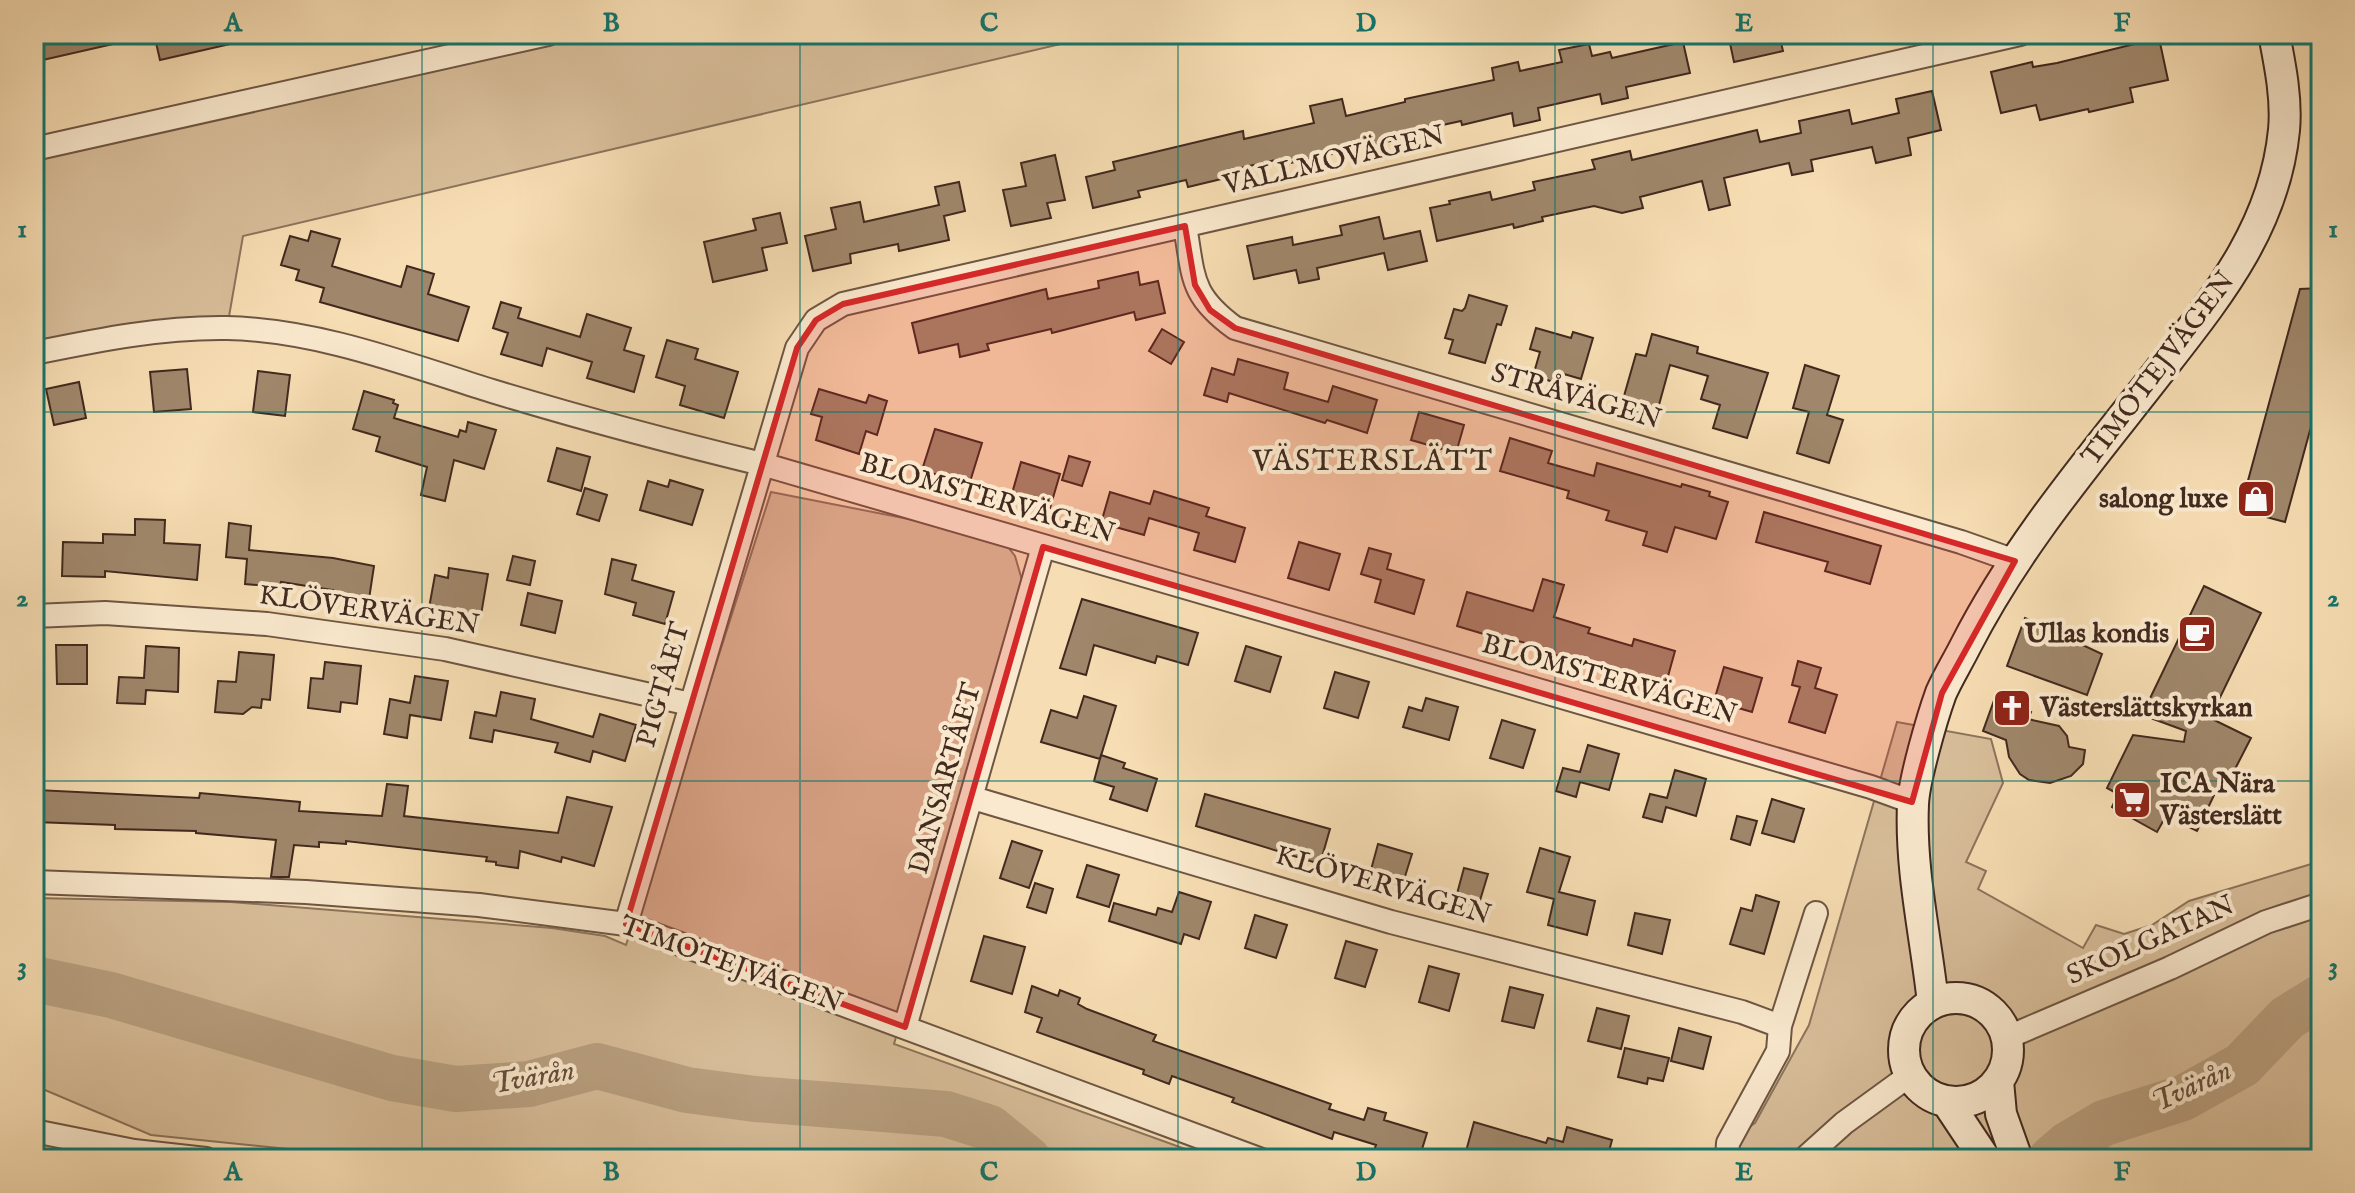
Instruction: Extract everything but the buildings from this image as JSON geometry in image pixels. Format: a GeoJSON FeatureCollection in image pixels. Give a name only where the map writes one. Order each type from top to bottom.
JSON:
{"type":"FeatureCollection","features":[{"type":"Feature","properties":{"kind":"street"},"geometry":{"type":"LineString","coordinates":[[34,149],[548,34]]}},
{"type":"Feature","properties":{"kind":"street","name":"VALLMOVÄGEN"},"geometry":{"type":"LineString","coordinates":[[762,464],[797,348],[816,320],[843,304],[2020,34]]}},
{"type":"Feature","properties":{"kind":"street","name":"TIMOTEJVÄGEN"},"geometry":{"type":"LineString","coordinates":[[1933,1003],[1915,879],[1912,802],[1942,693],[1981,615],[2015,561],[2069,486],[2221,293],[2247,249],[2266,204],[2284,129],[2283,84],[2274,34]]}},
{"type":"Feature","properties":{"kind":"street","name":"STRÅVÄGEN"},"geometry":{"type":"LineString","coordinates":[[1185,226],[1195,285],[1210,310],[1235,328],[1961,542],[2015,561]]}},
{"type":"Feature","properties":{"kind":"street","name":"BLOMSTERVÄGEN"},"geometry":{"type":"LineString","coordinates":[[34,353],[157,330],[227,328],[300,335],[614,428],[762,464],[1856,782],[1912,802]]}},
{"type":"Feature","properties":{"kind":"street","name":"PIGTÅET"},"geometry":{"type":"LineString","coordinates":[[626,924],[762,464]]}},
{"type":"Feature","properties":{"kind":"street","name":"DANSARTÅET"},"geometry":{"type":"LineString","coordinates":[[905,1027],[1043,547]]}},
{"type":"Feature","properties":{"kind":"street","name":"KLÖVERVÄGEN"},"geometry":{"type":"LineString","coordinates":[[34,616],[105,613],[267,624],[445,649],[690,704]]}},
{"type":"Feature","properties":{"kind":"street","name":"KLÖVERVÄGEN"},"geometry":{"type":"LineString","coordinates":[[973,798],[1391,922],[1742,1012],[1780,1026]]}},
{"type":"Feature","properties":{"kind":"street","name":"TIMOTEJVÄGEN"},"geometry":{"type":"LineString","coordinates":[[34,882],[306,892],[479,905],[626,924],[1259,1159]]}},
{"type":"Feature","properties":{"kind":"street","name":"SKOLGATAN"},"geometry":{"type":"LineString","coordinates":[[2006,1038],[2170,968],[2266,922],[2321,904]]}},
{"type":"Feature","properties":{"kind":"street"},"geometry":{"type":"LineString","coordinates":[[1727,1159],[1728,1143],[1778,1051],[1780,1026],[1816,913]]}},
{"type":"Feature","properties":{"kind":"street"},"geometry":{"type":"LineString","coordinates":[[1947,1102],[1967,1101],[1982,1095],[1998,1081],[2007,1062],[2006,1038],[1999,1019],[1980,1003],[1956,997],[1933,1003],[1919,1013],[1909,1026],[1904,1042],[1905,1059],[1910,1075],[1921,1088],[1947,1102],[1998,1152]]}},
{"type":"Feature","properties":{"kind":"street"},"geometry":{"type":"LineString","coordinates":[[1804,1159],[1844,1123],[1910,1075]]}},
{"type":"Feature","properties":{"kind":"street"},"geometry":{"type":"LineString","coordinates":[[1998,1081],[2001,1114],[1998,1152]]}},
{"type":"Feature","properties":{"kind":"street"},"geometry":{"type":"LineString","coordinates":[[34,1131],[134,1151],[206,1159]]}},
{"type":"Feature","properties":{"kind":"highlighted area"},"geometry":{"type":"Polygon","coordinates":[[[1185,226],[1195,285],[1210,310],[1235,328],[2015,561],[1942,693],[1912,802],[1043,547],[905,1027],[626,924],[797,348],[816,320],[843,304],[1185,226]]]}},
{"type":"Feature","properties":{"kind":"shaded area"},"geometry":{"type":"Polygon","coordinates":[[[548,34],[1103,34],[243,236],[227,328],[34,353],[34,149],[548,34]]]}},
{"type":"Feature","properties":{"kind":"shaded area"},"geometry":{"type":"Polygon","coordinates":[[[771,492],[1000,537],[1015,556],[1024,587],[894,1044],[1213,1159],[385,1159],[151,1135],[45,1090],[34,1089],[34,898],[231,902],[552,928],[605,936],[626,945],[771,492]]]}},
{"type":"Feature","properties":{"kind":"shaded area"},"geometry":{"type":"Polygon","coordinates":[[[1897,722],[1991,739],[2003,783],[1966,862],[1986,871],[1978,889],[2083,948],[2096,925],[2124,934],[2152,925],[2189,901],[2321,861],[2321,1159],[1702,1159],[1755,1123],[1809,1025],[1897,722]]]}},
{"type":"Feature","properties":{"kind":"waterway","name":"Tvärån"},"geometry":{"type":"LineString","coordinates":[[34,979],[111,995],[392,1078],[456,1089],[529,1084],[597,1066],[687,1090],[755,1099],[946,1114],[990,1128],[1028,1159]]}},
{"type":"Feature","properties":{"kind":"waterway","name":"Tvärån"},"geometry":{"type":"LineString","coordinates":[[2051,1159],[2067,1145],[2104,1123],[2183,1098],[2242,1065],[2287,1018],[2321,997]]}},
{"type":"Feature","properties":{"kind":"place","name":"salong luxe"},"geometry":{"type":"Point","coordinates":[2256,499]}},
{"type":"Feature","properties":{"kind":"place","name":"Ullas kondis"},"geometry":{"type":"Point","coordinates":[2197,634]}},
{"type":"Feature","properties":{"kind":"place","name":"Västerslättskyrkan"},"geometry":{"type":"Point","coordinates":[2012,708]}},
{"type":"Feature","properties":{"kind":"place","name":"ICA Nära Västerslätt"},"geometry":{"type":"Point","coordinates":[2132,800]}},
{"type":"Feature","properties":{"kind":"district","name":"VÄSTERSLÄTT"},"geometry":{"type":"Point","coordinates":[1373,462]}}]}
